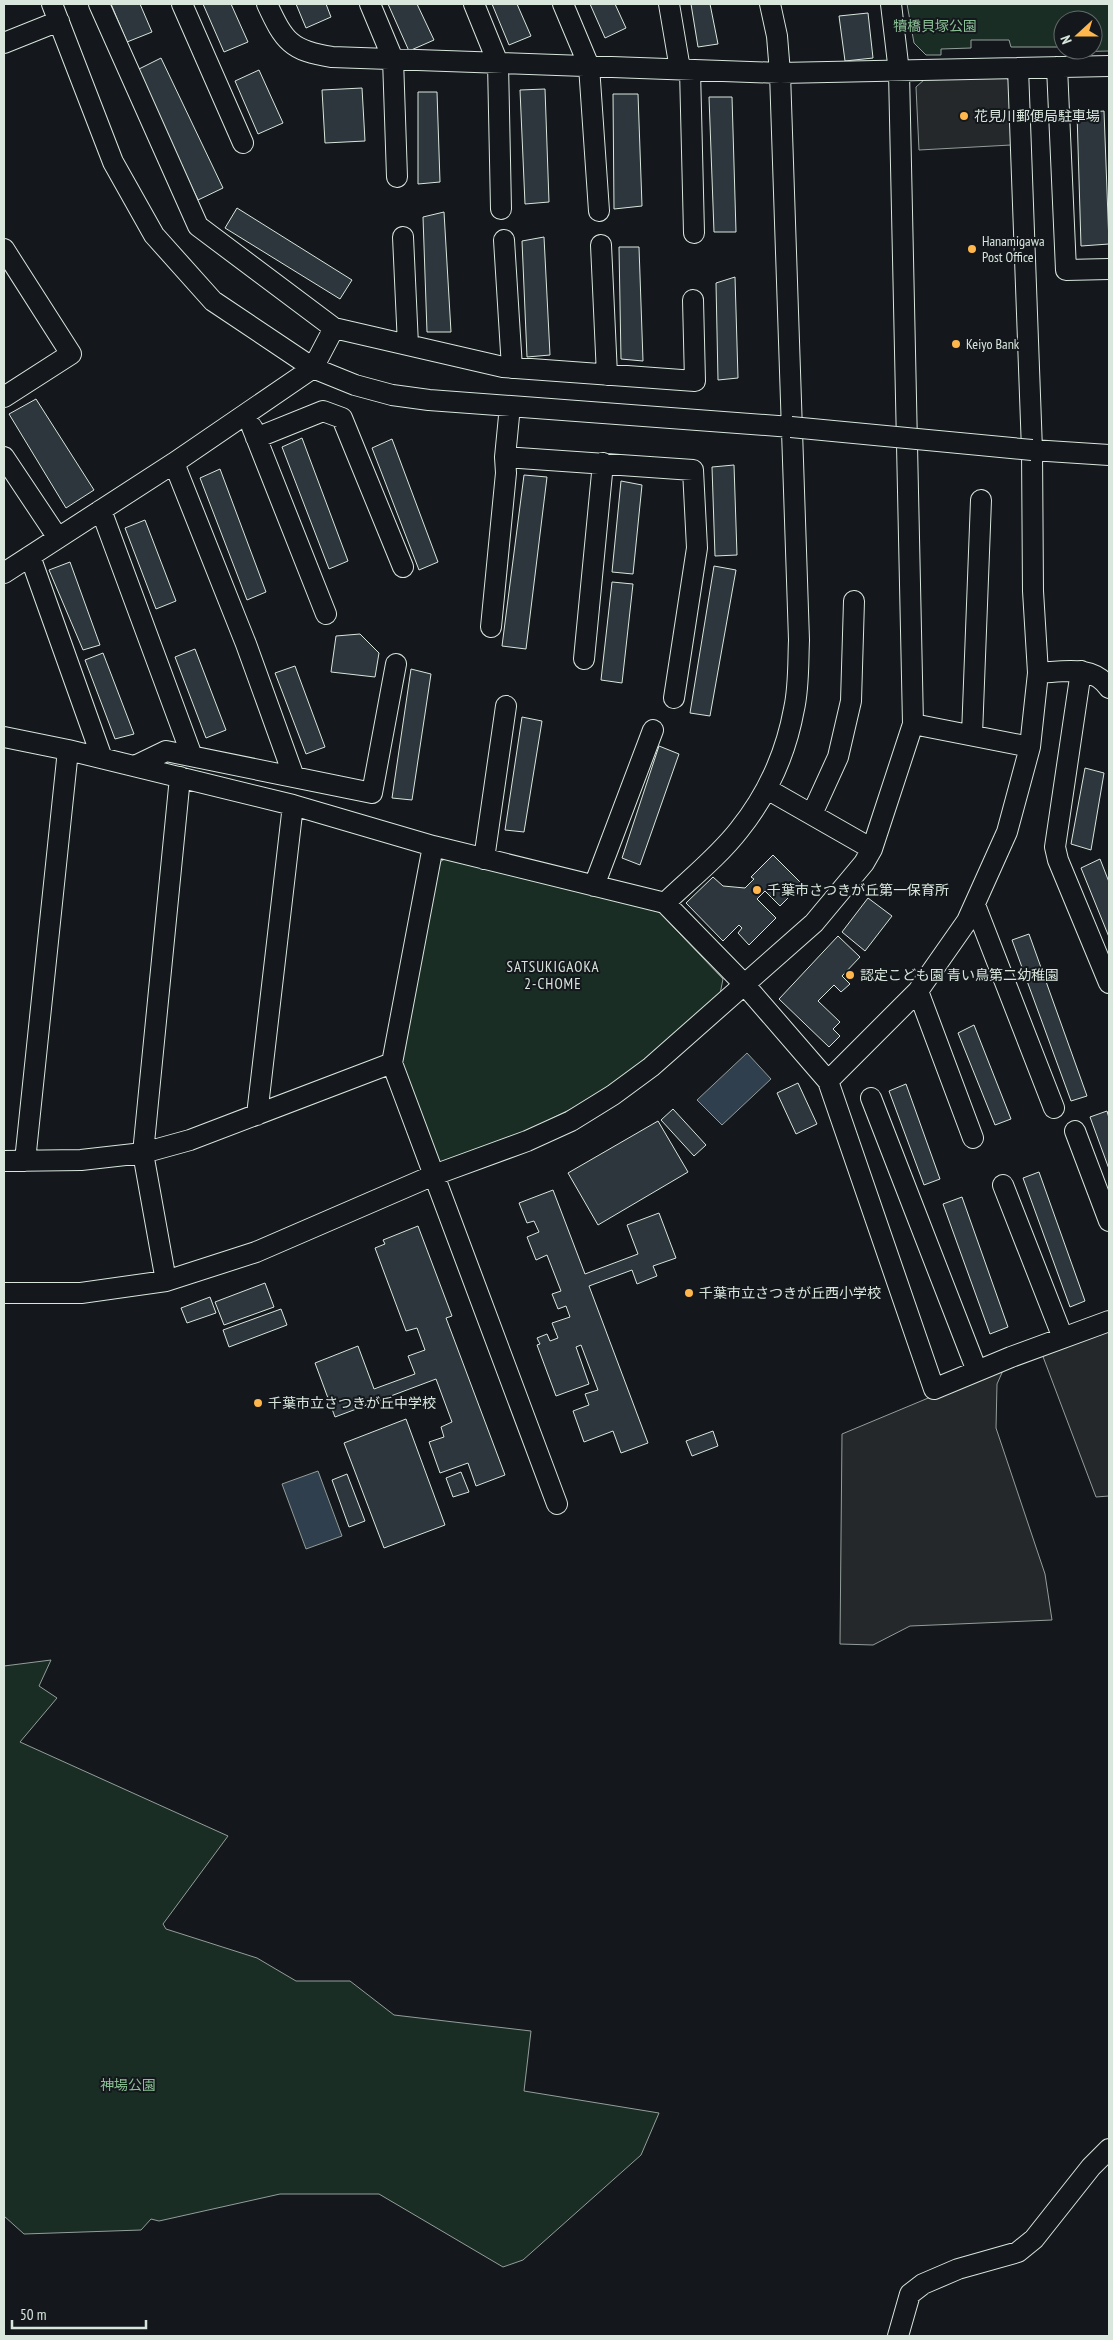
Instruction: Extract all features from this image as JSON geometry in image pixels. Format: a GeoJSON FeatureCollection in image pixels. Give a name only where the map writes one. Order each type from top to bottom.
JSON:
{"type":"FeatureCollection","features":[{"type":"Feature","properties":{"kind":"street"},"geometry":{"type":"LineString","coordinates":[[99,4],[198,226],[334,328],[512,368],[696,381],[693,300]]}},
{"type":"Feature","properties":{"kind":"street"},"geometry":{"type":"LineString","coordinates":[[182,4],[242,143]]}},
{"type":"Feature","properties":{"kind":"street"},"geometry":{"type":"LineString","coordinates":[[267,4],[276,23],[290,43],[306,53],[332,57],[780,73],[899,72],[1109,66]]}},
{"type":"Feature","properties":{"kind":"street"},"geometry":{"type":"LineString","coordinates":[[370,4],[393,59],[397,177]]}},
{"type":"Feature","properties":{"kind":"street"},"geometry":{"type":"LineString","coordinates":[[474,4],[498,63],[501,209]]}},
{"type":"Feature","properties":{"kind":"street"},"geometry":{"type":"LineString","coordinates":[[564,4],[590,66],[599,211]]}},
{"type":"Feature","properties":{"kind":"street"},"geometry":{"type":"LineString","coordinates":[[669,4],[685,70],[694,233]]}},
{"type":"Feature","properties":{"kind":"street"},"geometry":{"type":"LineString","coordinates":[[665,902],[739,831],[767,789],[778,764],[795,708],[799,640],[780,73],[778,36],[770,4]]}},
{"type":"Feature","properties":{"kind":"street"},"geometry":{"type":"LineString","coordinates":[[4,1293],[81,1293],[166,1281],[256,1252],[434,1175],[527,1141],[571,1121],[613,1095],[651,1067],[814,923],[864,864],[872,849],[912,724],[899,72],[891,4]]}},
{"type":"Feature","properties":{"kind":"street"},"geometry":{"type":"LineString","coordinates":[[4,43],[55,12],[114,162],[154,235],[213,301],[313,368],[355,385],[392,395],[429,400],[791,427],[1032,450],[1109,455]]}},
{"type":"Feature","properties":{"kind":"street"},"geometry":{"type":"LineString","coordinates":[[1056,67],[1066,270],[1109,269]]}},
{"type":"Feature","properties":{"kind":"street"},"geometry":{"type":"LineString","coordinates":[[828,1081],[918,991],[967,921],[1007,832],[1030,747],[1038,673],[1033,591],[1032,450],[1018,68]]}},
{"type":"Feature","properties":{"kind":"street"},"geometry":{"type":"LineString","coordinates":[[404,237],[408,345]]}},
{"type":"Feature","properties":{"kind":"street"},"geometry":{"type":"LineString","coordinates":[[504,240],[512,368]]}},
{"type":"Feature","properties":{"kind":"street"},"geometry":{"type":"LineString","coordinates":[[601,245],[606,375]]}},
{"type":"Feature","properties":{"kind":"street"},"geometry":{"type":"LineString","coordinates":[[4,249],[71,354],[4,397]]}},
{"type":"Feature","properties":{"kind":"street"},"geometry":{"type":"LineString","coordinates":[[4,573],[174,463],[313,368],[334,328]]}},
{"type":"Feature","properties":{"kind":"street"},"geometry":{"type":"LineString","coordinates":[[491,627],[506,473],[505,456],[510,406]]}},
{"type":"Feature","properties":{"kind":"street"},"geometry":{"type":"LineString","coordinates":[[256,438],[323,410],[342,418],[403,567]]}},
{"type":"Feature","properties":{"kind":"street"},"geometry":{"type":"LineString","coordinates":[[247,413],[326,614]]}},
{"type":"Feature","properties":{"kind":"street"},"geometry":{"type":"LineString","coordinates":[[505,456],[693,470],[697,548],[674,698]]}},
{"type":"Feature","properties":{"kind":"street"},"geometry":{"type":"LineString","coordinates":[[4,457],[58,538]]}},
{"type":"Feature","properties":{"kind":"street"},"geometry":{"type":"LineString","coordinates":[[174,463],[246,644],[294,777]]}},
{"type":"Feature","properties":{"kind":"street"},"geometry":{"type":"LineString","coordinates":[[584,660],[603,464]]}},
{"type":"Feature","properties":{"kind":"street"},"geometry":{"type":"LineString","coordinates":[[972,736],[981,500]]}},
{"type":"Feature","properties":{"kind":"street"},"geometry":{"type":"LineString","coordinates":[[101,510],[192,756]]}},
{"type":"Feature","properties":{"kind":"street"},"geometry":{"type":"LineString","coordinates":[[30,556],[102,758]]}},
{"type":"Feature","properties":{"kind":"street"},"geometry":{"type":"LineString","coordinates":[[812,814],[838,757],[851,702],[854,601]]}},
{"type":"Feature","properties":{"kind":"street"},"geometry":{"type":"LineString","coordinates":[[135,766],[166,751],[372,793],[396,664]]}},
{"type":"Feature","properties":{"kind":"street"},"geometry":{"type":"LineString","coordinates":[[1038,673],[1081,671],[1095,674],[1109,688]]}},
{"type":"Feature","properties":{"kind":"street"},"geometry":{"type":"LineString","coordinates":[[1081,671],[1055,846],[1058,860],[1109,983]]}},
{"type":"Feature","properties":{"kind":"street"},"geometry":{"type":"LineString","coordinates":[[484,859],[506,706]]}},
{"type":"Feature","properties":{"kind":"street"},"geometry":{"type":"LineString","coordinates":[[912,724],[1030,747]]}},
{"type":"Feature","properties":{"kind":"street"},"geometry":{"type":"LineString","coordinates":[[594,886],[653,730]]}},
{"type":"Feature","properties":{"kind":"street"},"geometry":{"type":"LineString","coordinates":[[4,737],[68,750],[293,804],[433,846],[665,902],[744,984],[828,1081],[934,1389],[1109,1321]]}},
{"type":"Feature","properties":{"kind":"street"},"geometry":{"type":"LineString","coordinates":[[25,1161],[68,750]]}},
{"type":"Feature","properties":{"kind":"street"},"geometry":{"type":"LineString","coordinates":[[166,1281],[143,1153],[180,777]]}},
{"type":"Feature","properties":{"kind":"street"},"geometry":{"type":"LineString","coordinates":[[767,789],[872,849]]}},
{"type":"Feature","properties":{"kind":"street"},"geometry":{"type":"LineString","coordinates":[[257,1115],[293,804]]}},
{"type":"Feature","properties":{"kind":"street"},"geometry":{"type":"LineString","coordinates":[[433,846],[392,1064],[557,1504]]}},
{"type":"Feature","properties":{"kind":"street"},"geometry":{"type":"LineString","coordinates":[[975,904],[1054,1108]]}},
{"type":"Feature","properties":{"kind":"street"},"geometry":{"type":"LineString","coordinates":[[918,991],[973,1138]]}},
{"type":"Feature","properties":{"kind":"street"},"geometry":{"type":"LineString","coordinates":[[4,1161],[81,1160],[143,1153],[190,1140],[392,1064]]}},
{"type":"Feature","properties":{"kind":"street"},"geometry":{"type":"LineString","coordinates":[[871,1098],[977,1372]]}},
{"type":"Feature","properties":{"kind":"street"},"geometry":{"type":"LineString","coordinates":[[1075,1131],[1109,1221]]}},
{"type":"Feature","properties":{"kind":"street"},"geometry":{"type":"LineString","coordinates":[[1003,1185],[1063,1338]]}},
{"type":"Feature","properties":{"kind":"street"},"geometry":{"type":"LineString","coordinates":[[898,2336],[910,2294],[923,2284],[958,2269],[1018,2252],[1034,2239],[1091,2167],[1109,2149]]}},
{"type":"Feature","properties":{"kind":"green space","name":"犢橋貝塚公園"},"geometry":{"type":"Polygon","coordinates":[[[907,4],[1109,4],[1109,51],[1103,51],[1103,10],[1053,10],[1053,47],[1011,47],[1009,40],[971,40],[971,48],[941,49],[941,55],[926,55],[914,43],[907,4]]]}},
{"type":"Feature","properties":{"kind":"green space"},"geometry":{"type":"Polygon","coordinates":[[[448,857],[659,912],[723,979],[720,994],[659,1049],[615,1082],[575,1107],[527,1131],[442,1165],[434,1160],[400,1066],[440,862],[448,857]]]}},
{"type":"Feature","properties":{"kind":"green space","name":"神場公園"},"geometry":{"type":"Polygon","coordinates":[[[51,1660],[39,1686],[57,1698],[20,1742],[228,1836],[163,1924],[166,1929],[257,1958],[296,1981],[350,1981],[394,2015],[531,2031],[524,2091],[659,2113],[641,2155],[523,2260],[503,2267],[379,2194],[280,2194],[159,2221],[151,2219],[141,2230],[24,2234],[4,2216],[4,1666],[51,1660]]]}},
{"type":"Feature","properties":{"kind":"shaded area","name":"花見川郵便局駐車場"},"geometry":{"type":"Polygon","coordinates":[[[1002,76],[1009,80],[1011,145],[919,150],[916,87],[925,79],[1002,76]]]}},
{"type":"Feature","properties":{"kind":"shaded area"},"geometry":{"type":"Polygon","coordinates":[[[1109,1331],[1109,1496],[1096,1497],[1042,1354],[1109,1331]]]}},
{"type":"Feature","properties":{"kind":"shaded area"},"geometry":{"type":"Polygon","coordinates":[[[1005,1366],[997,1384],[996,1428],[1045,1574],[1052,1620],[910,1626],[873,1645],[840,1644],[842,1434],[1005,1366]]]}},
{"type":"Feature","properties":{"kind":"water"},"geometry":{"type":"Polygon","coordinates":[[[747,1053],[771,1079],[722,1125],[697,1100],[747,1053]]]}},
{"type":"Feature","properties":{"kind":"water"},"geometry":{"type":"Polygon","coordinates":[[[318,1471],[342,1536],[306,1549],[282,1484],[318,1471]]]}},
{"type":"Feature","properties":{"kind":"building"},"geometry":{"type":"Polygon","coordinates":[[[111,4],[140,4],[152,32],[127,42],[111,4]]]}},
{"type":"Feature","properties":{"kind":"building"},"geometry":{"type":"Polygon","coordinates":[[[203,4],[231,4],[248,42],[224,52],[203,4]]]}},
{"type":"Feature","properties":{"kind":"building"},"geometry":{"type":"Polygon","coordinates":[[[296,4],[326,4],[331,17],[306,28],[296,4]]]}},
{"type":"Feature","properties":{"kind":"building"},"geometry":{"type":"Polygon","coordinates":[[[388,4],[417,4],[434,40],[409,51],[388,4]]]}},
{"type":"Feature","properties":{"kind":"building"},"geometry":{"type":"Polygon","coordinates":[[[492,4],[517,4],[531,36],[509,45],[492,4]]]}},
{"type":"Feature","properties":{"kind":"building"},"geometry":{"type":"Polygon","coordinates":[[[590,4],[615,4],[626,28],[605,38],[590,4]]]}},
{"type":"Feature","properties":{"kind":"building"},"geometry":{"type":"Polygon","coordinates":[[[691,4],[710,4],[718,44],[698,47],[691,4]]]}},
{"type":"Feature","properties":{"kind":"building"},"geometry":{"type":"Polygon","coordinates":[[[868,13],[873,58],[845,61],[839,16],[868,13]]]}},
{"type":"Feature","properties":{"kind":"building"},"geometry":{"type":"Polygon","coordinates":[[[161,58],[223,188],[198,200],[137,70],[161,58]]]}},
{"type":"Feature","properties":{"kind":"building"},"geometry":{"type":"Polygon","coordinates":[[[259,70],[283,123],[258,134],[235,81],[259,70]]]}},
{"type":"Feature","properties":{"kind":"building"},"geometry":{"type":"Polygon","coordinates":[[[362,88],[365,141],[325,143],[322,90],[362,88]]]}},
{"type":"Feature","properties":{"kind":"building"},"geometry":{"type":"Polygon","coordinates":[[[545,89],[549,202],[525,204],[520,90],[545,89]]]}},
{"type":"Feature","properties":{"kind":"building"},"geometry":{"type":"Polygon","coordinates":[[[418,92],[437,92],[440,182],[418,184],[418,92]]]}},
{"type":"Feature","properties":{"kind":"building"},"geometry":{"type":"Polygon","coordinates":[[[613,94],[638,94],[642,206],[614,209],[613,94]]]}},
{"type":"Feature","properties":{"kind":"building"},"geometry":{"type":"Polygon","coordinates":[[[709,97],[732,97],[736,232],[714,232],[709,97]]]}},
{"type":"Feature","properties":{"kind":"building"},"geometry":{"type":"Polygon","coordinates":[[[1104,111],[1109,244],[1081,246],[1077,113],[1104,111]]]}},
{"type":"Feature","properties":{"kind":"building"},"geometry":{"type":"Polygon","coordinates":[[[237,208],[352,280],[340,299],[225,228],[237,208]]]}},
{"type":"Feature","properties":{"kind":"building"},"geometry":{"type":"Polygon","coordinates":[[[444,212],[451,332],[427,332],[423,217],[444,212]]]}},
{"type":"Feature","properties":{"kind":"building"},"geometry":{"type":"Polygon","coordinates":[[[544,237],[550,355],[527,357],[522,241],[544,237]]]}},
{"type":"Feature","properties":{"kind":"building"},"geometry":{"type":"Polygon","coordinates":[[[619,247],[639,247],[643,361],[621,359],[619,247]]]}},
{"type":"Feature","properties":{"kind":"building"},"geometry":{"type":"Polygon","coordinates":[[[735,277],[738,378],[718,380],[716,283],[735,277]]]}},
{"type":"Feature","properties":{"kind":"building"},"geometry":{"type":"Polygon","coordinates":[[[36,399],[94,490],[66,508],[9,414],[36,399]]]}},
{"type":"Feature","properties":{"kind":"building"},"geometry":{"type":"Polygon","coordinates":[[[302,438],[348,561],[329,569],[282,447],[302,438]]]}},
{"type":"Feature","properties":{"kind":"building"},"geometry":{"type":"Polygon","coordinates":[[[392,439],[438,562],[419,570],[372,448],[392,439]]]}},
{"type":"Feature","properties":{"kind":"building"},"geometry":{"type":"Polygon","coordinates":[[[734,465],[737,555],[715,556],[712,467],[734,465]]]}},
{"type":"Feature","properties":{"kind":"building"},"geometry":{"type":"Polygon","coordinates":[[[220,469],[266,592],[247,600],[200,478],[220,469]]]}},
{"type":"Feature","properties":{"kind":"building"},"geometry":{"type":"Polygon","coordinates":[[[524,475],[547,477],[526,649],[502,646],[524,475]]]}},
{"type":"Feature","properties":{"kind":"building"},"geometry":{"type":"Polygon","coordinates":[[[621,481],[642,485],[633,574],[612,572],[621,481]]]}},
{"type":"Feature","properties":{"kind":"building"},"geometry":{"type":"Polygon","coordinates":[[[145,520],[176,601],[156,609],[125,528],[145,520]]]}},
{"type":"Feature","properties":{"kind":"building"},"geometry":{"type":"Polygon","coordinates":[[[70,562],[100,645],[83,650],[49,570],[70,562]]]}},
{"type":"Feature","properties":{"kind":"building"},"geometry":{"type":"Polygon","coordinates":[[[714,566],[736,570],[710,716],[690,713],[714,566]]]}},
{"type":"Feature","properties":{"kind":"building"},"geometry":{"type":"Polygon","coordinates":[[[612,582],[633,584],[622,683],[601,680],[612,582]]]}},
{"type":"Feature","properties":{"kind":"building"},"geometry":{"type":"Polygon","coordinates":[[[360,634],[379,653],[375,677],[331,672],[336,636],[360,634]]]}},
{"type":"Feature","properties":{"kind":"building"},"geometry":{"type":"Polygon","coordinates":[[[195,649],[226,730],[206,738],[175,657],[195,649]]]}},
{"type":"Feature","properties":{"kind":"building"},"geometry":{"type":"Polygon","coordinates":[[[103,653],[134,734],[115,739],[85,660],[103,653]]]}},
{"type":"Feature","properties":{"kind":"building"},"geometry":{"type":"Polygon","coordinates":[[[295,666],[325,747],[306,754],[275,673],[295,666]]]}},
{"type":"Feature","properties":{"kind":"building"},"geometry":{"type":"Polygon","coordinates":[[[411,669],[431,674],[412,800],[392,798],[411,669]]]}},
{"type":"Feature","properties":{"kind":"building"},"geometry":{"type":"Polygon","coordinates":[[[522,717],[542,721],[524,832],[505,830],[522,717]]]}},
{"type":"Feature","properties":{"kind":"building"},"geometry":{"type":"Polygon","coordinates":[[[659,746],[679,754],[640,865],[622,858],[659,746]]]}},
{"type":"Feature","properties":{"kind":"building"},"geometry":{"type":"Polygon","coordinates":[[[1085,768],[1104,773],[1091,850],[1071,844],[1085,768]]]}},
{"type":"Feature","properties":{"kind":"building"},"geometry":{"type":"Polygon","coordinates":[[[773,855],[802,884],[780,906],[765,891],[757,899],[776,918],[749,945],[738,933],[742,928],[739,925],[723,941],[686,903],[713,877],[723,886],[745,888],[754,879],[751,877],[773,855]]]}},
{"type":"Feature","properties":{"kind":"building"},"geometry":{"type":"Polygon","coordinates":[[[1100,859],[1109,882],[1109,937],[1081,868],[1100,859]]]}},
{"type":"Feature","properties":{"kind":"building"},"geometry":{"type":"Polygon","coordinates":[[[868,898],[892,916],[865,951],[842,932],[868,898]]]}},
{"type":"Feature","properties":{"kind":"building"},"geometry":{"type":"Polygon","coordinates":[[[1029,934],[1087,1096],[1071,1101],[1012,940],[1029,934]]]}},
{"type":"Feature","properties":{"kind":"building"},"geometry":{"type":"Polygon","coordinates":[[[838,936],[860,957],[842,976],[850,984],[841,992],[834,985],[818,1001],[840,1022],[833,1029],[840,1036],[829,1047],[779,999],[838,936]]]}},
{"type":"Feature","properties":{"kind":"building"},"geometry":{"type":"Polygon","coordinates":[[[974,1025],[1011,1119],[995,1125],[958,1033],[974,1025]]]}},
{"type":"Feature","properties":{"kind":"building"},"geometry":{"type":"Polygon","coordinates":[[[798,1083],[817,1124],[796,1134],[777,1093],[798,1083]]]}},
{"type":"Feature","properties":{"kind":"building"},"geometry":{"type":"Polygon","coordinates":[[[906,1084],[940,1179],[924,1185],[889,1091],[906,1084]]]}},
{"type":"Feature","properties":{"kind":"building"},"geometry":{"type":"Polygon","coordinates":[[[673,1109],[706,1145],[694,1156],[661,1120],[673,1109]]]}},
{"type":"Feature","properties":{"kind":"building"},"geometry":{"type":"Polygon","coordinates":[[[1107,1111],[1109,1118],[1109,1169],[1090,1117],[1107,1111]]]}},
{"type":"Feature","properties":{"kind":"building"},"geometry":{"type":"Polygon","coordinates":[[[658,1121],[688,1172],[598,1225],[568,1173],[658,1121]]]}},
{"type":"Feature","properties":{"kind":"building"},"geometry":{"type":"Polygon","coordinates":[[[1039,1172],[1085,1301],[1070,1307],[1023,1178],[1039,1172]]]}},
{"type":"Feature","properties":{"kind":"building"},"geometry":{"type":"Polygon","coordinates":[[[553,1190],[585,1274],[638,1254],[627,1225],[659,1213],[676,1258],[653,1266],[657,1276],[637,1284],[632,1270],[589,1286],[648,1443],[621,1453],[613,1431],[584,1442],[573,1411],[589,1405],[585,1394],[598,1390],[581,1345],[576,1347],[589,1384],[556,1396],[537,1345],[540,1344],[537,1338],[547,1334],[550,1341],[558,1338],[552,1323],[570,1317],[566,1306],[558,1309],[552,1294],[561,1291],[547,1255],[536,1260],[527,1237],[539,1232],[534,1221],[527,1223],[519,1203],[553,1190]]]}},
{"type":"Feature","properties":{"kind":"building"},"geometry":{"type":"Polygon","coordinates":[[[962,1197],[1008,1327],[990,1334],[943,1204],[962,1197]]]}},
{"type":"Feature","properties":{"kind":"building"},"geometry":{"type":"Polygon","coordinates":[[[418,1226],[452,1316],[446,1318],[505,1475],[476,1486],[468,1463],[440,1473],[429,1442],[444,1437],[441,1427],[452,1422],[436,1379],[335,1417],[315,1363],[358,1346],[374,1389],[415,1374],[408,1356],[425,1350],[417,1328],[406,1331],[375,1248],[385,1244],[383,1240],[418,1226]]]}},
{"type":"Feature","properties":{"kind":"building"},"geometry":{"type":"Polygon","coordinates":[[[265,1283],[274,1307],[224,1325],[215,1302],[265,1283]]]}},
{"type":"Feature","properties":{"kind":"building"},"geometry":{"type":"Polygon","coordinates":[[[210,1297],[216,1313],[187,1323],[181,1308],[210,1297]]]}},
{"type":"Feature","properties":{"kind":"building"},"geometry":{"type":"Polygon","coordinates":[[[281,1309],[287,1325],[229,1347],[223,1330],[281,1309]]]}},
{"type":"Feature","properties":{"kind":"building"},"geometry":{"type":"Polygon","coordinates":[[[406,1419],[445,1525],[384,1548],[344,1443],[406,1419]]]}},
{"type":"Feature","properties":{"kind":"building"},"geometry":{"type":"Polygon","coordinates":[[[713,1431],[718,1446],[692,1456],[686,1441],[713,1431]]]}},
{"type":"Feature","properties":{"kind":"building"},"geometry":{"type":"Polygon","coordinates":[[[461,1472],[469,1492],[453,1497],[446,1478],[461,1472]]]}},
{"type":"Feature","properties":{"kind":"building"},"geometry":{"type":"Polygon","coordinates":[[[347,1474],[365,1521],[349,1527],[332,1480],[347,1474]]]}},
{"type":"Feature","properties":{"kind":"place","name":"花見川郵便局駐車場"},"geometry":{"type":"Point","coordinates":[964,116]}},
{"type":"Feature","properties":{"kind":"place","name":"Hanamigawa Post Office"},"geometry":{"type":"Point","coordinates":[972,249]}},
{"type":"Feature","properties":{"kind":"place","name":"Keiyo Bank"},"geometry":{"type":"Point","coordinates":[956,344]}},
{"type":"Feature","properties":{"kind":"place","name":"千葉市さつきが丘第一保育所"},"geometry":{"type":"Point","coordinates":[757,890]}},
{"type":"Feature","properties":{"kind":"place","name":"認定こども園 青い鳥第二幼稚園"},"geometry":{"type":"Point","coordinates":[850,975]}},
{"type":"Feature","properties":{"kind":"place","name":"千葉市立さつきが丘西小学校"},"geometry":{"type":"Point","coordinates":[689,1293]}},
{"type":"Feature","properties":{"kind":"place","name":"千葉市立さつきが丘中学校"},"geometry":{"type":"Point","coordinates":[258,1403]}},
{"type":"Feature","properties":{"kind":"district","name":"SATSUKIGAOKA 2-CHOME"},"geometry":{"type":"Point","coordinates":[553,976]}}]}
